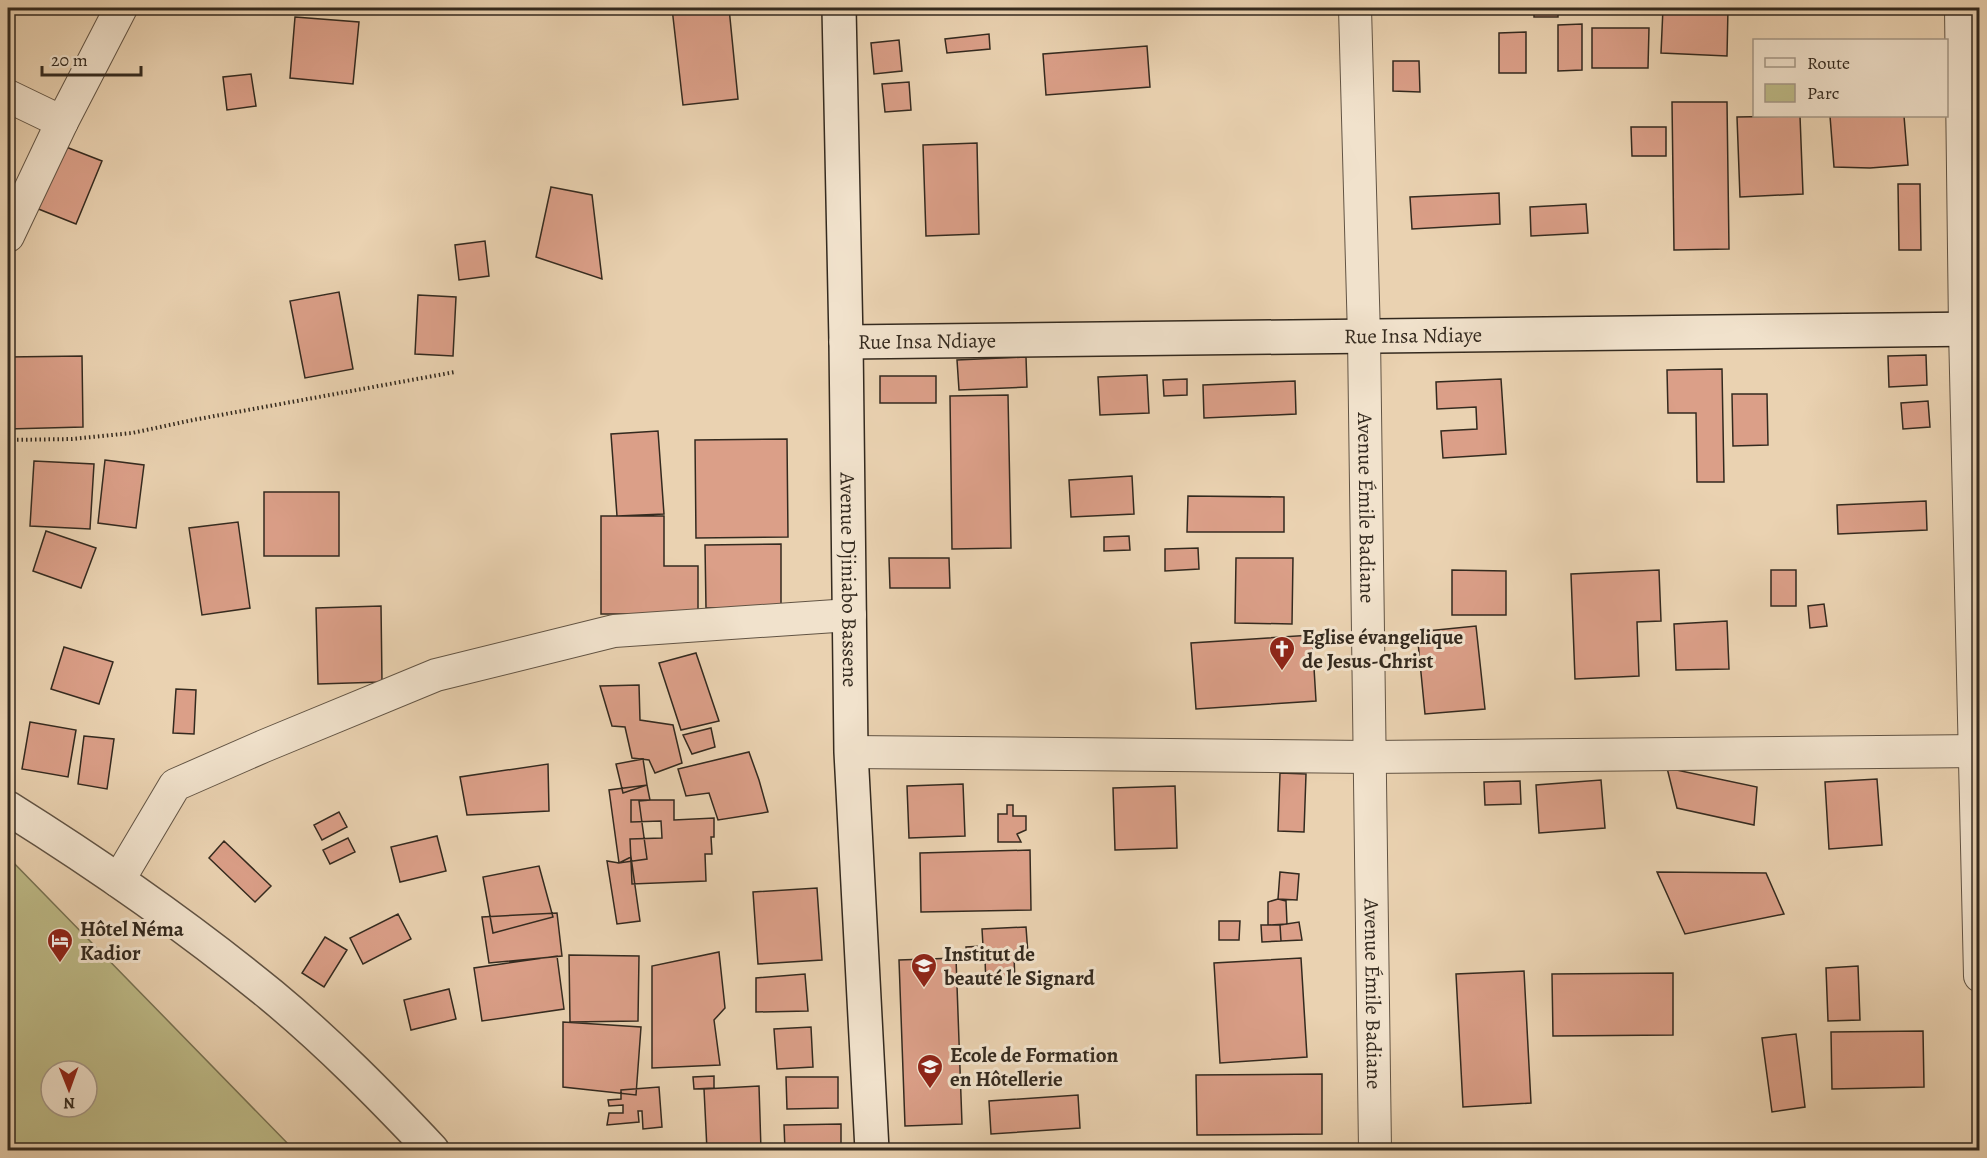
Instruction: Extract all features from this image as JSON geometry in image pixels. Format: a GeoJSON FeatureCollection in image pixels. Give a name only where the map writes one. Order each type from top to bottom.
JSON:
{"type":"FeatureCollection","features":[{"type":"Feature","properties":{"kind":"main road","name":"Avenue Djiniabo Bassene"},"geometry":{"type":"LineString","coordinates":[[839,8],[851,752],[872,1150]]}},
{"type":"Feature","properties":{"kind":"main road","name":"Rue Insa Ndiaye"},"geometry":{"type":"LineString","coordinates":[[846,342],[1972,329]]}},
{"type":"Feature","properties":{"kind":"main road"},"geometry":{"type":"LineString","coordinates":[[8,808],[118,880],[272,996],[368,1083],[432,1150]]}},
{"type":"Feature","properties":{"kind":"street"},"geometry":{"type":"LineString","coordinates":[[8,236],[62,122],[121,8]]}},
{"type":"Feature","properties":{"kind":"street","name":"Avenue Émile Badiane"},"geometry":{"type":"LineString","coordinates":[[1355,8],[1364,337],[1375,1150]]}},
{"type":"Feature","properties":{"kind":"street"},"geometry":{"type":"LineString","coordinates":[[1960,8],[1972,329],[1980,976]]}},
{"type":"Feature","properties":{"kind":"street"},"geometry":{"type":"LineString","coordinates":[[8,96],[62,122]]}},
{"type":"Feature","properties":{"kind":"street"},"geometry":{"type":"LineString","coordinates":[[118,880],[175,785],[436,675],[614,631],[850,615]]}},
{"type":"Feature","properties":{"kind":"street"},"geometry":{"type":"LineString","coordinates":[[851,752],[1369,757],[1977,751]]}},
{"type":"Feature","properties":{"kind":"path"},"geometry":{"type":"LineString","coordinates":[[8,440],[72,439],[132,433],[455,372]]}},
{"type":"Feature","properties":{"kind":"green space","name":"Hôtel Néma Kadior"},"geometry":{"type":"Polygon","coordinates":[[[8,857],[294,1150],[8,1150],[8,857]]]}},
{"type":"Feature","properties":{"kind":"building"},"geometry":{"type":"Polygon","coordinates":[[[672,8],[729,8],[738,99],[683,105],[672,8]]]}},
{"type":"Feature","properties":{"kind":"building"},"geometry":{"type":"Polygon","coordinates":[[[1534,8],[1558,8],[1558,17],[1534,17],[1534,8]]]}},
{"type":"Feature","properties":{"kind":"building"},"geometry":{"type":"Polygon","coordinates":[[[1663,8],[1728,8],[1727,56],[1661,53],[1663,8]]]}},
{"type":"Feature","properties":{"kind":"building"},"geometry":{"type":"Polygon","coordinates":[[[295,17],[359,22],[353,84],[290,78],[295,17]]]}},
{"type":"Feature","properties":{"kind":"building"},"geometry":{"type":"Polygon","coordinates":[[[1582,24],[1582,70],[1558,71],[1558,25],[1582,24]]]}},
{"type":"Feature","properties":{"kind":"building"},"geometry":{"type":"Polygon","coordinates":[[[1592,28],[1649,28],[1648,68],[1592,68],[1592,28]]]}},
{"type":"Feature","properties":{"kind":"building"},"geometry":{"type":"Polygon","coordinates":[[[1526,32],[1526,73],[1499,73],[1499,33],[1526,32]]]}},
{"type":"Feature","properties":{"kind":"building"},"geometry":{"type":"Polygon","coordinates":[[[989,34],[990,49],[947,53],[945,39],[989,34]]]}},
{"type":"Feature","properties":{"kind":"building"},"geometry":{"type":"Polygon","coordinates":[[[899,40],[902,71],[874,74],[871,43],[899,40]]]}},
{"type":"Feature","properties":{"kind":"building"},"geometry":{"type":"Polygon","coordinates":[[[1147,46],[1150,87],[1046,95],[1043,54],[1147,46]]]}},
{"type":"Feature","properties":{"kind":"building"},"geometry":{"type":"Polygon","coordinates":[[[1393,61],[1419,61],[1420,92],[1393,91],[1393,61]]]}},
{"type":"Feature","properties":{"kind":"building"},"geometry":{"type":"Polygon","coordinates":[[[251,74],[256,106],[227,110],[223,77],[251,74]]]}},
{"type":"Feature","properties":{"kind":"building"},"geometry":{"type":"Polygon","coordinates":[[[909,82],[911,110],[885,112],[882,84],[909,82]]]}},
{"type":"Feature","properties":{"kind":"building"},"geometry":{"type":"Polygon","coordinates":[[[1672,102],[1727,102],[1729,249],[1674,250],[1672,102]]]}},
{"type":"Feature","properties":{"kind":"building"},"geometry":{"type":"Polygon","coordinates":[[[1737,117],[1800,117],[1803,194],[1740,197],[1737,117]]]}},
{"type":"Feature","properties":{"kind":"building"},"geometry":{"type":"Polygon","coordinates":[[[1830,117],[1904,117],[1908,165],[1870,168],[1834,167],[1830,117]]]}},
{"type":"Feature","properties":{"kind":"building"},"geometry":{"type":"Polygon","coordinates":[[[1631,127],[1666,127],[1666,156],[1632,156],[1631,127]]]}},
{"type":"Feature","properties":{"kind":"building"},"geometry":{"type":"Polygon","coordinates":[[[977,143],[979,234],[926,236],[923,145],[977,143]]]}},
{"type":"Feature","properties":{"kind":"building"},"geometry":{"type":"Polygon","coordinates":[[[61,145],[102,161],[76,224],[36,208],[61,145]]]}},
{"type":"Feature","properties":{"kind":"building"},"geometry":{"type":"Polygon","coordinates":[[[8,178],[17,183],[8,203],[8,178]]]}},
{"type":"Feature","properties":{"kind":"building"},"geometry":{"type":"Polygon","coordinates":[[[1898,184],[1920,184],[1921,250],[1899,250],[1898,184]]]}},
{"type":"Feature","properties":{"kind":"building"},"geometry":{"type":"Polygon","coordinates":[[[551,187],[592,195],[602,279],[536,257],[551,187]]]}},
{"type":"Feature","properties":{"kind":"building"},"geometry":{"type":"Polygon","coordinates":[[[1499,193],[1500,224],[1412,229],[1410,197],[1499,193]]]}},
{"type":"Feature","properties":{"kind":"building"},"geometry":{"type":"Polygon","coordinates":[[[1586,204],[1588,233],[1531,236],[1530,207],[1586,204]]]}},
{"type":"Feature","properties":{"kind":"building"},"geometry":{"type":"Polygon","coordinates":[[[485,241],[489,276],[459,280],[455,245],[485,241]]]}},
{"type":"Feature","properties":{"kind":"building"},"geometry":{"type":"Polygon","coordinates":[[[339,292],[353,369],[305,378],[290,301],[339,292]]]}},
{"type":"Feature","properties":{"kind":"building"},"geometry":{"type":"Polygon","coordinates":[[[418,295],[456,297],[453,356],[415,354],[418,295]]]}},
{"type":"Feature","properties":{"kind":"building"},"geometry":{"type":"Polygon","coordinates":[[[1926,355],[1927,385],[1889,387],[1888,356],[1926,355]]]}},
{"type":"Feature","properties":{"kind":"building"},"geometry":{"type":"Polygon","coordinates":[[[82,356],[83,427],[8,429],[8,357],[82,356]]]}},
{"type":"Feature","properties":{"kind":"building"},"geometry":{"type":"Polygon","coordinates":[[[1026,357],[1027,387],[959,390],[957,360],[1026,357]]]}},
{"type":"Feature","properties":{"kind":"building"},"geometry":{"type":"Polygon","coordinates":[[[1722,369],[1724,482],[1697,482],[1696,413],[1668,413],[1667,370],[1722,369]]]}},
{"type":"Feature","properties":{"kind":"building"},"geometry":{"type":"Polygon","coordinates":[[[1147,375],[1149,413],[1100,415],[1098,377],[1147,375]]]}},
{"type":"Feature","properties":{"kind":"building"},"geometry":{"type":"Polygon","coordinates":[[[880,376],[936,376],[936,403],[880,403],[880,376]]]}},
{"type":"Feature","properties":{"kind":"building"},"geometry":{"type":"Polygon","coordinates":[[[1187,379],[1187,395],[1164,396],[1163,380],[1187,379]]]}},
{"type":"Feature","properties":{"kind":"building"},"geometry":{"type":"Polygon","coordinates":[[[1501,379],[1506,454],[1443,458],[1441,431],[1477,429],[1476,407],[1437,409],[1436,382],[1501,379]]]}},
{"type":"Feature","properties":{"kind":"building"},"geometry":{"type":"Polygon","coordinates":[[[1295,381],[1296,414],[1204,418],[1203,385],[1295,381]]]}},
{"type":"Feature","properties":{"kind":"building"},"geometry":{"type":"Polygon","coordinates":[[[1732,394],[1767,394],[1768,445],[1733,446],[1732,394]]]}},
{"type":"Feature","properties":{"kind":"building"},"geometry":{"type":"Polygon","coordinates":[[[1008,395],[1011,548],[952,549],[950,396],[1008,395]]]}},
{"type":"Feature","properties":{"kind":"building"},"geometry":{"type":"Polygon","coordinates":[[[1928,401],[1930,427],[1903,429],[1901,403],[1928,401]]]}},
{"type":"Feature","properties":{"kind":"building"},"geometry":{"type":"Polygon","coordinates":[[[658,431],[664,514],[617,516],[611,434],[658,431]]]}},
{"type":"Feature","properties":{"kind":"building"},"geometry":{"type":"Polygon","coordinates":[[[787,439],[788,537],[696,538],[695,440],[787,439]]]}},
{"type":"Feature","properties":{"kind":"building"},"geometry":{"type":"Polygon","coordinates":[[[105,460],[144,465],[136,528],[98,523],[105,460]]]}},
{"type":"Feature","properties":{"kind":"building"},"geometry":{"type":"Polygon","coordinates":[[[34,461],[94,464],[90,529],[30,526],[34,461]]]}},
{"type":"Feature","properties":{"kind":"building"},"geometry":{"type":"Polygon","coordinates":[[[1132,476],[1134,514],[1071,517],[1069,480],[1132,476]]]}},
{"type":"Feature","properties":{"kind":"building"},"geometry":{"type":"Polygon","coordinates":[[[264,492],[339,492],[339,556],[264,556],[264,492]]]}},
{"type":"Feature","properties":{"kind":"building"},"geometry":{"type":"Polygon","coordinates":[[[1188,496],[1284,497],[1284,532],[1187,532],[1188,496]]]}},
{"type":"Feature","properties":{"kind":"building"},"geometry":{"type":"Polygon","coordinates":[[[1926,501],[1927,530],[1838,534],[1837,505],[1926,501]]]}},
{"type":"Feature","properties":{"kind":"building"},"geometry":{"type":"Polygon","coordinates":[[[601,516],[664,516],[664,566],[698,566],[698,614],[601,614],[601,516]]]}},
{"type":"Feature","properties":{"kind":"building"},"geometry":{"type":"Polygon","coordinates":[[[238,522],[250,608],[202,615],[189,528],[238,522]]]}},
{"type":"Feature","properties":{"kind":"building"},"geometry":{"type":"Polygon","coordinates":[[[46,531],[96,548],[81,588],[33,571],[46,531]]]}},
{"type":"Feature","properties":{"kind":"building"},"geometry":{"type":"Polygon","coordinates":[[[1129,536],[1130,550],[1104,551],[1104,537],[1129,536]]]}},
{"type":"Feature","properties":{"kind":"building"},"geometry":{"type":"Polygon","coordinates":[[[781,544],[781,607],[706,608],[705,545],[781,544]]]}},
{"type":"Feature","properties":{"kind":"building"},"geometry":{"type":"Polygon","coordinates":[[[1198,548],[1199,569],[1165,571],[1165,549],[1198,548]]]}},
{"type":"Feature","properties":{"kind":"building"},"geometry":{"type":"Polygon","coordinates":[[[889,558],[949,558],[950,588],[890,588],[889,558]]]}},
{"type":"Feature","properties":{"kind":"building"},"geometry":{"type":"Polygon","coordinates":[[[1236,558],[1293,558],[1292,624],[1235,623],[1236,558]]]}},
{"type":"Feature","properties":{"kind":"building"},"geometry":{"type":"Polygon","coordinates":[[[1452,570],[1506,571],[1506,615],[1452,615],[1452,570]]]}},
{"type":"Feature","properties":{"kind":"building"},"geometry":{"type":"Polygon","coordinates":[[[1659,570],[1661,621],[1637,622],[1639,676],[1575,679],[1571,574],[1659,570]]]}},
{"type":"Feature","properties":{"kind":"building"},"geometry":{"type":"Polygon","coordinates":[[[1771,570],[1796,570],[1796,606],[1771,606],[1771,570]]]}},
{"type":"Feature","properties":{"kind":"building"},"geometry":{"type":"Polygon","coordinates":[[[1824,604],[1827,626],[1810,628],[1808,606],[1824,604]]]}},
{"type":"Feature","properties":{"kind":"building"},"geometry":{"type":"Polygon","coordinates":[[[381,606],[382,682],[318,684],[316,608],[381,606]]]}},
{"type":"Feature","properties":{"kind":"building"},"geometry":{"type":"Polygon","coordinates":[[[1727,621],[1729,669],[1676,670],[1674,624],[1727,621]]]}},
{"type":"Feature","properties":{"kind":"building"},"geometry":{"type":"Polygon","coordinates":[[[1476,626],[1485,709],[1425,714],[1417,632],[1476,626]]]}},
{"type":"Feature","properties":{"kind":"building"},"geometry":{"type":"Polygon","coordinates":[[[1312,635],[1316,701],[1196,709],[1191,643],[1312,635]]]}},
{"type":"Feature","properties":{"kind":"building"},"geometry":{"type":"Polygon","coordinates":[[[64,647],[113,662],[99,704],[51,689],[64,647]]]}},
{"type":"Feature","properties":{"kind":"building"},"geometry":{"type":"Polygon","coordinates":[[[696,653],[719,721],[681,730],[659,663],[696,653]]]}},
{"type":"Feature","properties":{"kind":"building"},"geometry":{"type":"Polygon","coordinates":[[[639,685],[640,720],[673,725],[682,763],[655,773],[649,760],[632,758],[625,727],[612,726],[600,686],[639,685]]]}},
{"type":"Feature","properties":{"kind":"building"},"geometry":{"type":"Polygon","coordinates":[[[176,689],[196,690],[194,734],[173,733],[176,689]]]}},
{"type":"Feature","properties":{"kind":"building"},"geometry":{"type":"Polygon","coordinates":[[[30,722],[76,730],[68,777],[22,769],[30,722]]]}},
{"type":"Feature","properties":{"kind":"building"},"geometry":{"type":"Polygon","coordinates":[[[711,728],[715,747],[692,754],[683,735],[711,728]]]}},
{"type":"Feature","properties":{"kind":"building"},"geometry":{"type":"Polygon","coordinates":[[[84,736],[114,739],[107,789],[78,784],[84,736]]]}},
{"type":"Feature","properties":{"kind":"building"},"geometry":{"type":"Polygon","coordinates":[[[749,752],[768,812],[718,820],[709,793],[686,796],[678,769],[749,752]]]}},
{"type":"Feature","properties":{"kind":"building"},"geometry":{"type":"Polygon","coordinates":[[[643,759],[647,785],[623,793],[616,764],[643,759]]]}},
{"type":"Feature","properties":{"kind":"building"},"geometry":{"type":"Polygon","coordinates":[[[548,764],[549,811],[467,815],[460,777],[548,764]]]}},
{"type":"Feature","properties":{"kind":"building"},"geometry":{"type":"Polygon","coordinates":[[[1667,768],[1757,787],[1754,825],[1677,808],[1667,768]]]}},
{"type":"Feature","properties":{"kind":"building"},"geometry":{"type":"Polygon","coordinates":[[[1280,773],[1306,774],[1304,832],[1278,831],[1280,773]]]}},
{"type":"Feature","properties":{"kind":"building"},"geometry":{"type":"Polygon","coordinates":[[[1877,779],[1882,845],[1829,849],[1825,782],[1877,779]]]}},
{"type":"Feature","properties":{"kind":"building"},"geometry":{"type":"Polygon","coordinates":[[[1601,780],[1605,828],[1539,833],[1536,785],[1601,780]]]}},
{"type":"Feature","properties":{"kind":"building"},"geometry":{"type":"Polygon","coordinates":[[[1520,781],[1521,804],[1485,805],[1484,782],[1520,781]]]}},
{"type":"Feature","properties":{"kind":"building"},"geometry":{"type":"Polygon","coordinates":[[[963,784],[965,836],[909,838],[907,786],[963,784]]]}},
{"type":"Feature","properties":{"kind":"building"},"geometry":{"type":"Polygon","coordinates":[[[647,785],[650,800],[639,801],[647,859],[619,863],[609,790],[647,785]]]}},
{"type":"Feature","properties":{"kind":"building"},"geometry":{"type":"Polygon","coordinates":[[[1175,786],[1177,848],[1115,850],[1113,788],[1175,786]]]}},
{"type":"Feature","properties":{"kind":"building"},"geometry":{"type":"Polygon","coordinates":[[[631,800],[674,800],[674,820],[714,818],[714,837],[711,837],[712,854],[705,854],[706,881],[632,884],[630,839],[662,838],[661,821],[631,822],[631,800]]]}},
{"type":"Feature","properties":{"kind":"building"},"geometry":{"type":"Polygon","coordinates":[[[1007,805],[1013,805],[1013,816],[1026,816],[1026,830],[1017,834],[1021,842],[998,842],[998,814],[1007,814],[1007,805]]]}},
{"type":"Feature","properties":{"kind":"building"},"geometry":{"type":"Polygon","coordinates":[[[339,812],[347,827],[322,840],[314,825],[339,812]]]}},
{"type":"Feature","properties":{"kind":"building"},"geometry":{"type":"Polygon","coordinates":[[[437,836],[446,871],[400,882],[391,847],[437,836]]]}},
{"type":"Feature","properties":{"kind":"building"},"geometry":{"type":"Polygon","coordinates":[[[348,838],[355,852],[330,864],[323,850],[348,838]]]}},
{"type":"Feature","properties":{"kind":"building"},"geometry":{"type":"Polygon","coordinates":[[[224,841],[271,886],[255,902],[209,858],[224,841]]]}},
{"type":"Feature","properties":{"kind":"building"},"geometry":{"type":"Polygon","coordinates":[[[1030,850],[1031,910],[921,912],[920,853],[1030,850]]]}},
{"type":"Feature","properties":{"kind":"building"},"geometry":{"type":"Polygon","coordinates":[[[631,857],[640,921],[617,924],[607,861],[619,863],[631,857]]]}},
{"type":"Feature","properties":{"kind":"building"},"geometry":{"type":"Polygon","coordinates":[[[539,866],[553,917],[493,933],[483,877],[539,866]]]}},
{"type":"Feature","properties":{"kind":"building"},"geometry":{"type":"Polygon","coordinates":[[[1280,872],[1299,874],[1297,900],[1278,899],[1280,872]]]}},
{"type":"Feature","properties":{"kind":"building"},"geometry":{"type":"Polygon","coordinates":[[[1657,872],[1766,873],[1784,914],[1685,934],[1657,872]]]}},
{"type":"Feature","properties":{"kind":"building"},"geometry":{"type":"Polygon","coordinates":[[[817,888],[822,960],[758,964],[753,892],[817,888]]]}},
{"type":"Feature","properties":{"kind":"building"},"geometry":{"type":"Polygon","coordinates":[[[1278,899],[1286,901],[1287,924],[1268,925],[1268,902],[1278,899]]]}},
{"type":"Feature","properties":{"kind":"building"},"geometry":{"type":"Polygon","coordinates":[[[557,913],[562,956],[489,963],[482,917],[557,913]]]}},
{"type":"Feature","properties":{"kind":"building"},"geometry":{"type":"Polygon","coordinates":[[[398,914],[411,939],[363,964],[350,938],[398,914]]]}},
{"type":"Feature","properties":{"kind":"building"},"geometry":{"type":"Polygon","coordinates":[[[1219,921],[1240,921],[1239,940],[1219,940],[1219,921]]]}},
{"type":"Feature","properties":{"kind":"building"},"geometry":{"type":"Polygon","coordinates":[[[1299,922],[1302,940],[1281,941],[1280,925],[1299,922]]]}},
{"type":"Feature","properties":{"kind":"building"},"geometry":{"type":"Polygon","coordinates":[[[1261,925],[1280,925],[1281,941],[1262,942],[1261,925]]]}},
{"type":"Feature","properties":{"kind":"building"},"geometry":{"type":"Polygon","coordinates":[[[1026,927],[1028,954],[1014,955],[1015,984],[986,986],[985,958],[967,959],[966,947],[983,946],[982,929],[1026,927]]]}},
{"type":"Feature","properties":{"kind":"building"},"geometry":{"type":"Polygon","coordinates":[[[325,937],[347,950],[324,987],[302,973],[325,937]]]}},
{"type":"Feature","properties":{"kind":"building"},"geometry":{"type":"Polygon","coordinates":[[[719,952],[725,1008],[714,1020],[720,1065],[652,1068],[652,966],[719,952]]]}},
{"type":"Feature","properties":{"kind":"building"},"geometry":{"type":"Polygon","coordinates":[[[569,955],[639,956],[638,1021],[570,1022],[569,955]]]}},
{"type":"Feature","properties":{"kind":"building"},"geometry":{"type":"Polygon","coordinates":[[[557,956],[564,1009],[482,1021],[474,968],[557,956]]]}},
{"type":"Feature","properties":{"kind":"building"},"geometry":{"type":"Polygon","coordinates":[[[956,958],[962,1124],[905,1126],[899,960],[956,958]]]}},
{"type":"Feature","properties":{"kind":"building"},"geometry":{"type":"Polygon","coordinates":[[[1301,958],[1307,1057],[1220,1063],[1214,963],[1301,958]]]}},
{"type":"Feature","properties":{"kind":"building"},"geometry":{"type":"Polygon","coordinates":[[[1858,966],[1860,1020],[1828,1021],[1826,968],[1858,966]]]}},
{"type":"Feature","properties":{"kind":"building"},"geometry":{"type":"Polygon","coordinates":[[[1524,971],[1531,1103],[1463,1107],[1456,974],[1524,971]]]}},
{"type":"Feature","properties":{"kind":"building"},"geometry":{"type":"Polygon","coordinates":[[[1673,973],[1673,1035],[1553,1036],[1552,974],[1673,973]]]}},
{"type":"Feature","properties":{"kind":"building"},"geometry":{"type":"Polygon","coordinates":[[[805,974],[808,1011],[756,1012],[756,978],[805,974]]]}},
{"type":"Feature","properties":{"kind":"building"},"geometry":{"type":"Polygon","coordinates":[[[449,989],[456,1019],[411,1030],[404,1000],[449,989]]]}},
{"type":"Feature","properties":{"kind":"building"},"geometry":{"type":"Polygon","coordinates":[[[563,1022],[641,1027],[636,1095],[563,1087],[563,1022]]]}},
{"type":"Feature","properties":{"kind":"building"},"geometry":{"type":"Polygon","coordinates":[[[811,1027],[813,1067],[777,1069],[774,1029],[811,1027]]]}},
{"type":"Feature","properties":{"kind":"building"},"geometry":{"type":"Polygon","coordinates":[[[1923,1031],[1924,1087],[1832,1089],[1831,1032],[1923,1031]]]}},
{"type":"Feature","properties":{"kind":"building"},"geometry":{"type":"Polygon","coordinates":[[[1796,1034],[1805,1107],[1772,1112],[1762,1038],[1796,1034]]]}},
{"type":"Feature","properties":{"kind":"building"},"geometry":{"type":"Polygon","coordinates":[[[1322,1074],[1322,1134],[1197,1135],[1196,1075],[1322,1074]]]}},
{"type":"Feature","properties":{"kind":"building"},"geometry":{"type":"Polygon","coordinates":[[[714,1076],[714,1088],[694,1089],[693,1077],[714,1076]]]}},
{"type":"Feature","properties":{"kind":"building"},"geometry":{"type":"Polygon","coordinates":[[[786,1077],[838,1077],[838,1108],[787,1109],[786,1077]]]}},
{"type":"Feature","properties":{"kind":"building"},"geometry":{"type":"Polygon","coordinates":[[[759,1086],[761,1150],[707,1150],[704,1089],[759,1086]]]}},
{"type":"Feature","properties":{"kind":"building"},"geometry":{"type":"Polygon","coordinates":[[[659,1087],[662,1127],[643,1129],[642,1111],[638,1111],[639,1122],[607,1125],[609,1113],[623,1113],[623,1105],[609,1106],[608,1100],[621,1099],[621,1090],[659,1087]]]}},
{"type":"Feature","properties":{"kind":"building"},"geometry":{"type":"Polygon","coordinates":[[[1078,1095],[1080,1128],[991,1134],[989,1101],[1078,1095]]]}},
{"type":"Feature","properties":{"kind":"building"},"geometry":{"type":"Polygon","coordinates":[[[841,1124],[841,1150],[785,1150],[784,1125],[841,1124]]]}},
{"type":"Feature","properties":{"kind":"place","name":"Eglise évangelique de Jesus-Christ"},"geometry":{"type":"Point","coordinates":[1282,672]}},
{"type":"Feature","properties":{"kind":"place","name":"Hôtel Néma Kadior"},"geometry":{"type":"Point","coordinates":[60,964]}},
{"type":"Feature","properties":{"kind":"place","name":"Institut de beauté le Signard"},"geometry":{"type":"Point","coordinates":[924,989]}},
{"type":"Feature","properties":{"kind":"place","name":"Ecole de Formation en Hôtellerie"},"geometry":{"type":"Point","coordinates":[930,1090]}}]}
